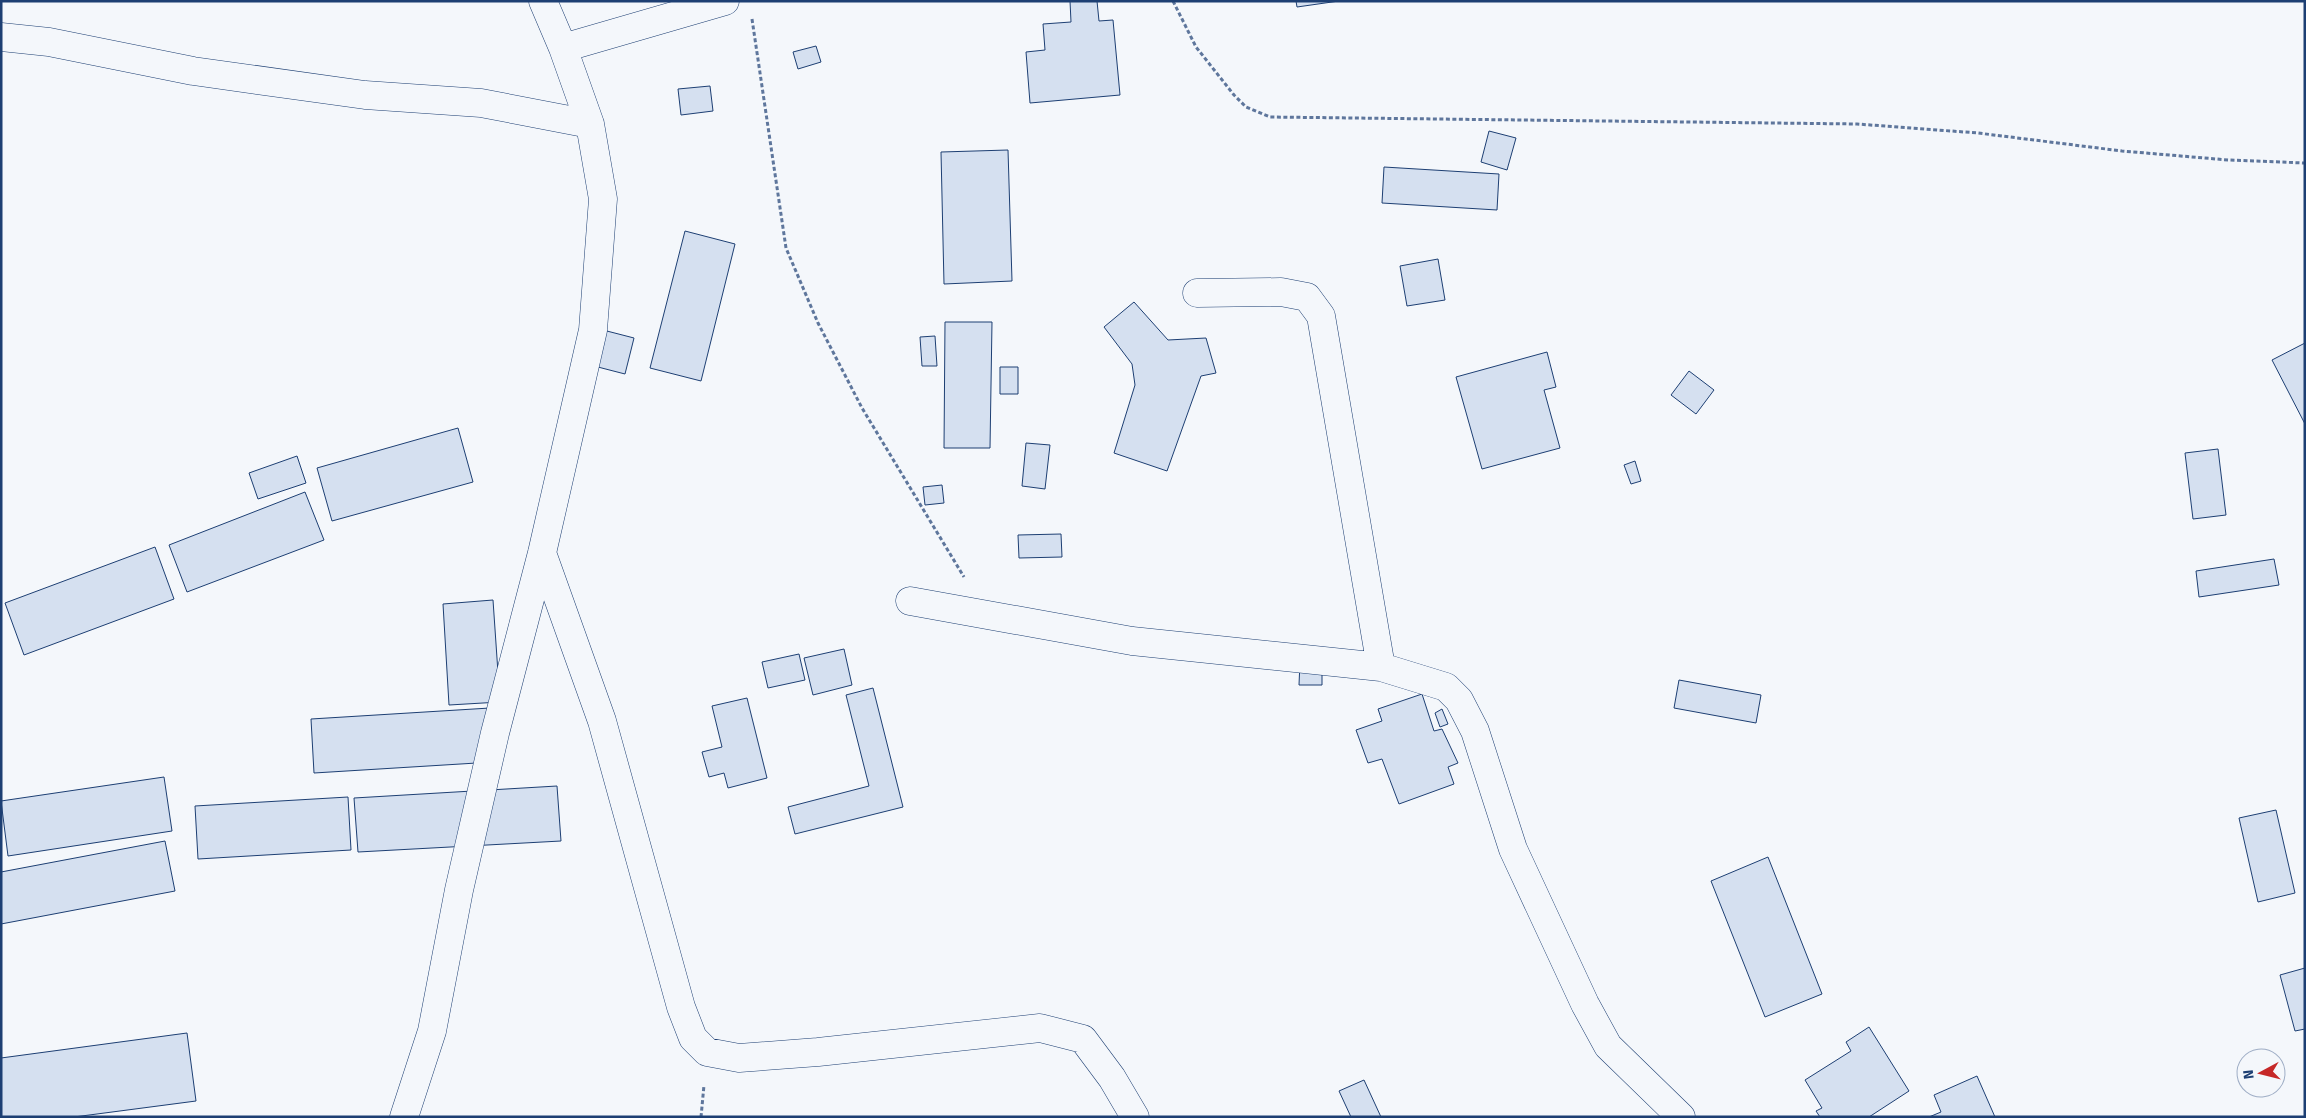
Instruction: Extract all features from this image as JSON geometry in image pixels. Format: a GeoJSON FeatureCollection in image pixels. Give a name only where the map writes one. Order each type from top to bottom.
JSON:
{"type":"FeatureCollection","features":[{"type":"Feature","properties":{"kind":"street"},"geometry":{"type":"LineString","coordinates":[[404,1117],[432,1031],[467,853],[495,733],[542,553],[593,330],[603,199],[590,124],[563,48],[543,1]]}},
{"type":"Feature","properties":{"kind":"street"},"geometry":{"type":"LineString","coordinates":[[563,48],[725,1]]}},
{"type":"Feature","properties":{"kind":"street"},"geometry":{"type":"LineString","coordinates":[[1,37],[48,42],[194,71],[365,95],[482,103],[590,124]]}},
{"type":"Feature","properties":{"kind":"street"},"geometry":{"type":"LineString","coordinates":[[1196,293],[1281,292],[1307,297],[1321,316],[1381,667]]}},
{"type":"Feature","properties":{"kind":"street"},"geometry":{"type":"LineString","coordinates":[[542,553],[602,721],[681,1007],[693,1038],[707,1052],[739,1058],[808,1053],[1040,1028],[1083,1039],[1112,1078],[1135,1117]]}},
{"type":"Feature","properties":{"kind":"street"},"geometry":{"type":"LineString","coordinates":[[910,601],[1132,641],[1381,667],[1446,687],[1459,700],[1475,731],[1513,849],[1585,1004],[1608,1046],[1681,1117]]}},
{"type":"Feature","properties":{"kind":"path"},"geometry":{"type":"LineString","coordinates":[[1173,1],[1196,47],[1234,95],[1246,107],[1270,118],[1857,124],[1978,133],[2131,152],[2228,160],[2305,163]]}},
{"type":"Feature","properties":{"kind":"path"},"geometry":{"type":"LineString","coordinates":[[751,11],[786,248],[818,323],[862,408],[987,615]]}},
{"type":"Feature","properties":{"kind":"building"},"geometry":{"type":"Polygon","coordinates":[[[1070,1],[1097,1],[1099,21],[1113,20],[1120,95],[1030,103],[1026,52],[1045,50],[1043,24],[1071,22],[1070,1]]]}},
{"type":"Feature","properties":{"kind":"building"},"geometry":{"type":"Polygon","coordinates":[[[1296,1],[1339,1],[1297,7],[1296,1]]]}},
{"type":"Feature","properties":{"kind":"building"},"geometry":{"type":"Polygon","coordinates":[[[816,46],[821,62],[798,69],[793,52],[816,46]]]}},
{"type":"Feature","properties":{"kind":"building"},"geometry":{"type":"Polygon","coordinates":[[[710,86],[713,111],[681,115],[678,89],[710,86]]]}},
{"type":"Feature","properties":{"kind":"building"},"geometry":{"type":"Polygon","coordinates":[[[1489,131],[1516,138],[1507,170],[1481,162],[1489,131]]]}},
{"type":"Feature","properties":{"kind":"building"},"geometry":{"type":"Polygon","coordinates":[[[1008,150],[1012,281],[944,284],[941,152],[1008,150]]]}},
{"type":"Feature","properties":{"kind":"building"},"geometry":{"type":"Polygon","coordinates":[[[1384,167],[1499,174],[1497,210],[1382,203],[1384,167]]]}},
{"type":"Feature","properties":{"kind":"building"},"geometry":{"type":"Polygon","coordinates":[[[685,231],[735,244],[701,381],[650,368],[685,231]]]}},
{"type":"Feature","properties":{"kind":"building"},"geometry":{"type":"Polygon","coordinates":[[[1438,259],[1445,300],[1407,306],[1400,266],[1438,259]]]}},
{"type":"Feature","properties":{"kind":"building"},"geometry":{"type":"Polygon","coordinates":[[[1134,302],[1168,340],[1206,338],[1216,373],[1201,376],[1167,471],[1114,453],[1135,385],[1132,364],[1104,327],[1134,302]]]}},
{"type":"Feature","properties":{"kind":"building"},"geometry":{"type":"Polygon","coordinates":[[[945,322],[992,322],[990,448],[944,448],[945,322]]]}},
{"type":"Feature","properties":{"kind":"building"},"geometry":{"type":"Polygon","coordinates":[[[603,330],[634,338],[625,374],[594,366],[603,330]]]}},
{"type":"Feature","properties":{"kind":"building"},"geometry":{"type":"Polygon","coordinates":[[[935,336],[937,366],[922,366],[920,337],[935,336]]]}},
{"type":"Feature","properties":{"kind":"building"},"geometry":{"type":"Polygon","coordinates":[[[2305,343],[2305,424],[2272,360],[2305,343]]]}},
{"type":"Feature","properties":{"kind":"building"},"geometry":{"type":"Polygon","coordinates":[[[1547,352],[1556,387],[1544,390],[1560,448],[1482,469],[1456,377],[1547,352]]]}},
{"type":"Feature","properties":{"kind":"building"},"geometry":{"type":"Polygon","coordinates":[[[1000,367],[1018,367],[1018,394],[1000,394],[1000,367]]]}},
{"type":"Feature","properties":{"kind":"building"},"geometry":{"type":"Polygon","coordinates":[[[1689,371],[1714,390],[1696,414],[1671,395],[1689,371]]]}},
{"type":"Feature","properties":{"kind":"building"},"geometry":{"type":"Polygon","coordinates":[[[458,428],[473,482],[332,521],[317,468],[458,428]]]}},
{"type":"Feature","properties":{"kind":"building"},"geometry":{"type":"Polygon","coordinates":[[[1026,443],[1050,445],[1045,489],[1022,486],[1026,443]]]}},
{"type":"Feature","properties":{"kind":"building"},"geometry":{"type":"Polygon","coordinates":[[[2218,449],[2226,515],[2193,519],[2185,453],[2218,449]]]}},
{"type":"Feature","properties":{"kind":"building"},"geometry":{"type":"Polygon","coordinates":[[[297,456],[306,483],[258,499],[249,473],[297,456]]]}},
{"type":"Feature","properties":{"kind":"building"},"geometry":{"type":"Polygon","coordinates":[[[1635,461],[1641,481],[1631,484],[1624,465],[1635,461]]]}},
{"type":"Feature","properties":{"kind":"building"},"geometry":{"type":"Polygon","coordinates":[[[942,485],[944,503],[925,505],[923,487],[942,485]]]}},
{"type":"Feature","properties":{"kind":"building"},"geometry":{"type":"Polygon","coordinates":[[[305,492],[324,540],[187,592],[169,545],[305,492]]]}},
{"type":"Feature","properties":{"kind":"building"},"geometry":{"type":"Polygon","coordinates":[[[1061,534],[1062,557],[1019,558],[1018,535],[1061,534]]]}},
{"type":"Feature","properties":{"kind":"building"},"geometry":{"type":"Polygon","coordinates":[[[155,547],[174,599],[24,655],[5,603],[155,547]]]}},
{"type":"Feature","properties":{"kind":"building"},"geometry":{"type":"Polygon","coordinates":[[[2274,559],[2279,585],[2199,597],[2196,571],[2274,559]]]}},
{"type":"Feature","properties":{"kind":"building"},"geometry":{"type":"Polygon","coordinates":[[[493,600],[500,702],[449,705],[443,604],[493,600]]]}},
{"type":"Feature","properties":{"kind":"building"},"geometry":{"type":"Polygon","coordinates":[[[844,649],[852,685],[813,695],[804,658],[844,649]]]}},
{"type":"Feature","properties":{"kind":"building"},"geometry":{"type":"Polygon","coordinates":[[[799,654],[805,680],[768,688],[762,662],[799,654]]]}},
{"type":"Feature","properties":{"kind":"building"},"geometry":{"type":"Polygon","coordinates":[[[1300,661],[1322,661],[1322,685],[1299,685],[1300,661]]]}},
{"type":"Feature","properties":{"kind":"building"},"geometry":{"type":"Polygon","coordinates":[[[1679,680],[1761,695],[1756,723],[1674,708],[1679,680]]]}},
{"type":"Feature","properties":{"kind":"building"},"geometry":{"type":"Polygon","coordinates":[[[873,688],[903,807],[795,834],[788,807],[869,786],[846,695],[873,688]]]}},
{"type":"Feature","properties":{"kind":"building"},"geometry":{"type":"Polygon","coordinates":[[[1422,694],[1434,731],[1442,729],[1458,763],[1448,767],[1454,784],[1399,804],[1382,759],[1368,763],[1356,730],[1382,721],[1378,709],[1422,694]]]}},
{"type":"Feature","properties":{"kind":"building"},"geometry":{"type":"Polygon","coordinates":[[[747,698],[767,778],[728,788],[724,773],[709,777],[702,752],[722,747],[712,706],[747,698]]]}},
{"type":"Feature","properties":{"kind":"building"},"geometry":{"type":"Polygon","coordinates":[[[490,708],[493,762],[314,773],[311,719],[490,708]]]}},
{"type":"Feature","properties":{"kind":"building"},"geometry":{"type":"Polygon","coordinates":[[[1442,709],[1448,724],[1440,727],[1435,713],[1442,709]]]}},
{"type":"Feature","properties":{"kind":"building"},"geometry":{"type":"Polygon","coordinates":[[[164,777],[172,831],[8,856],[1,801],[164,777]]]}},
{"type":"Feature","properties":{"kind":"building"},"geometry":{"type":"Polygon","coordinates":[[[557,786],[561,841],[358,852],[354,798],[557,786]]]}},
{"type":"Feature","properties":{"kind":"building"},"geometry":{"type":"Polygon","coordinates":[[[348,797],[351,850],[198,859],[195,806],[348,797]]]}},
{"type":"Feature","properties":{"kind":"building"},"geometry":{"type":"Polygon","coordinates":[[[2276,810],[2295,893],[2258,902],[2239,818],[2276,810]]]}},
{"type":"Feature","properties":{"kind":"building"},"geometry":{"type":"Polygon","coordinates":[[[165,841],[175,891],[1,924],[1,872],[165,841]]]}},
{"type":"Feature","properties":{"kind":"building"},"geometry":{"type":"Polygon","coordinates":[[[1768,857],[1822,994],[1765,1017],[1711,881],[1768,857]]]}},
{"type":"Feature","properties":{"kind":"building"},"geometry":{"type":"Polygon","coordinates":[[[2305,968],[2305,1029],[2295,1031],[2280,975],[2305,968]]]}},
{"type":"Feature","properties":{"kind":"building"},"geometry":{"type":"Polygon","coordinates":[[[1869,1027],[1909,1091],[1869,1117],[1820,1117],[1816,1111],[1822,1108],[1805,1080],[1851,1051],[1846,1042],[1869,1027]]]}},
{"type":"Feature","properties":{"kind":"building"},"geometry":{"type":"Polygon","coordinates":[[[187,1033],[196,1101],[74,1117],[1,1117],[1,1058],[187,1033]]]}},
{"type":"Feature","properties":{"kind":"building"},"geometry":{"type":"Polygon","coordinates":[[[1977,1076],[1995,1117],[1929,1117],[1941,1112],[1934,1095],[1977,1076]]]}},
{"type":"Feature","properties":{"kind":"building"},"geometry":{"type":"Polygon","coordinates":[[[1364,1080],[1381,1117],[1351,1117],[1339,1091],[1364,1080]]]}}]}
